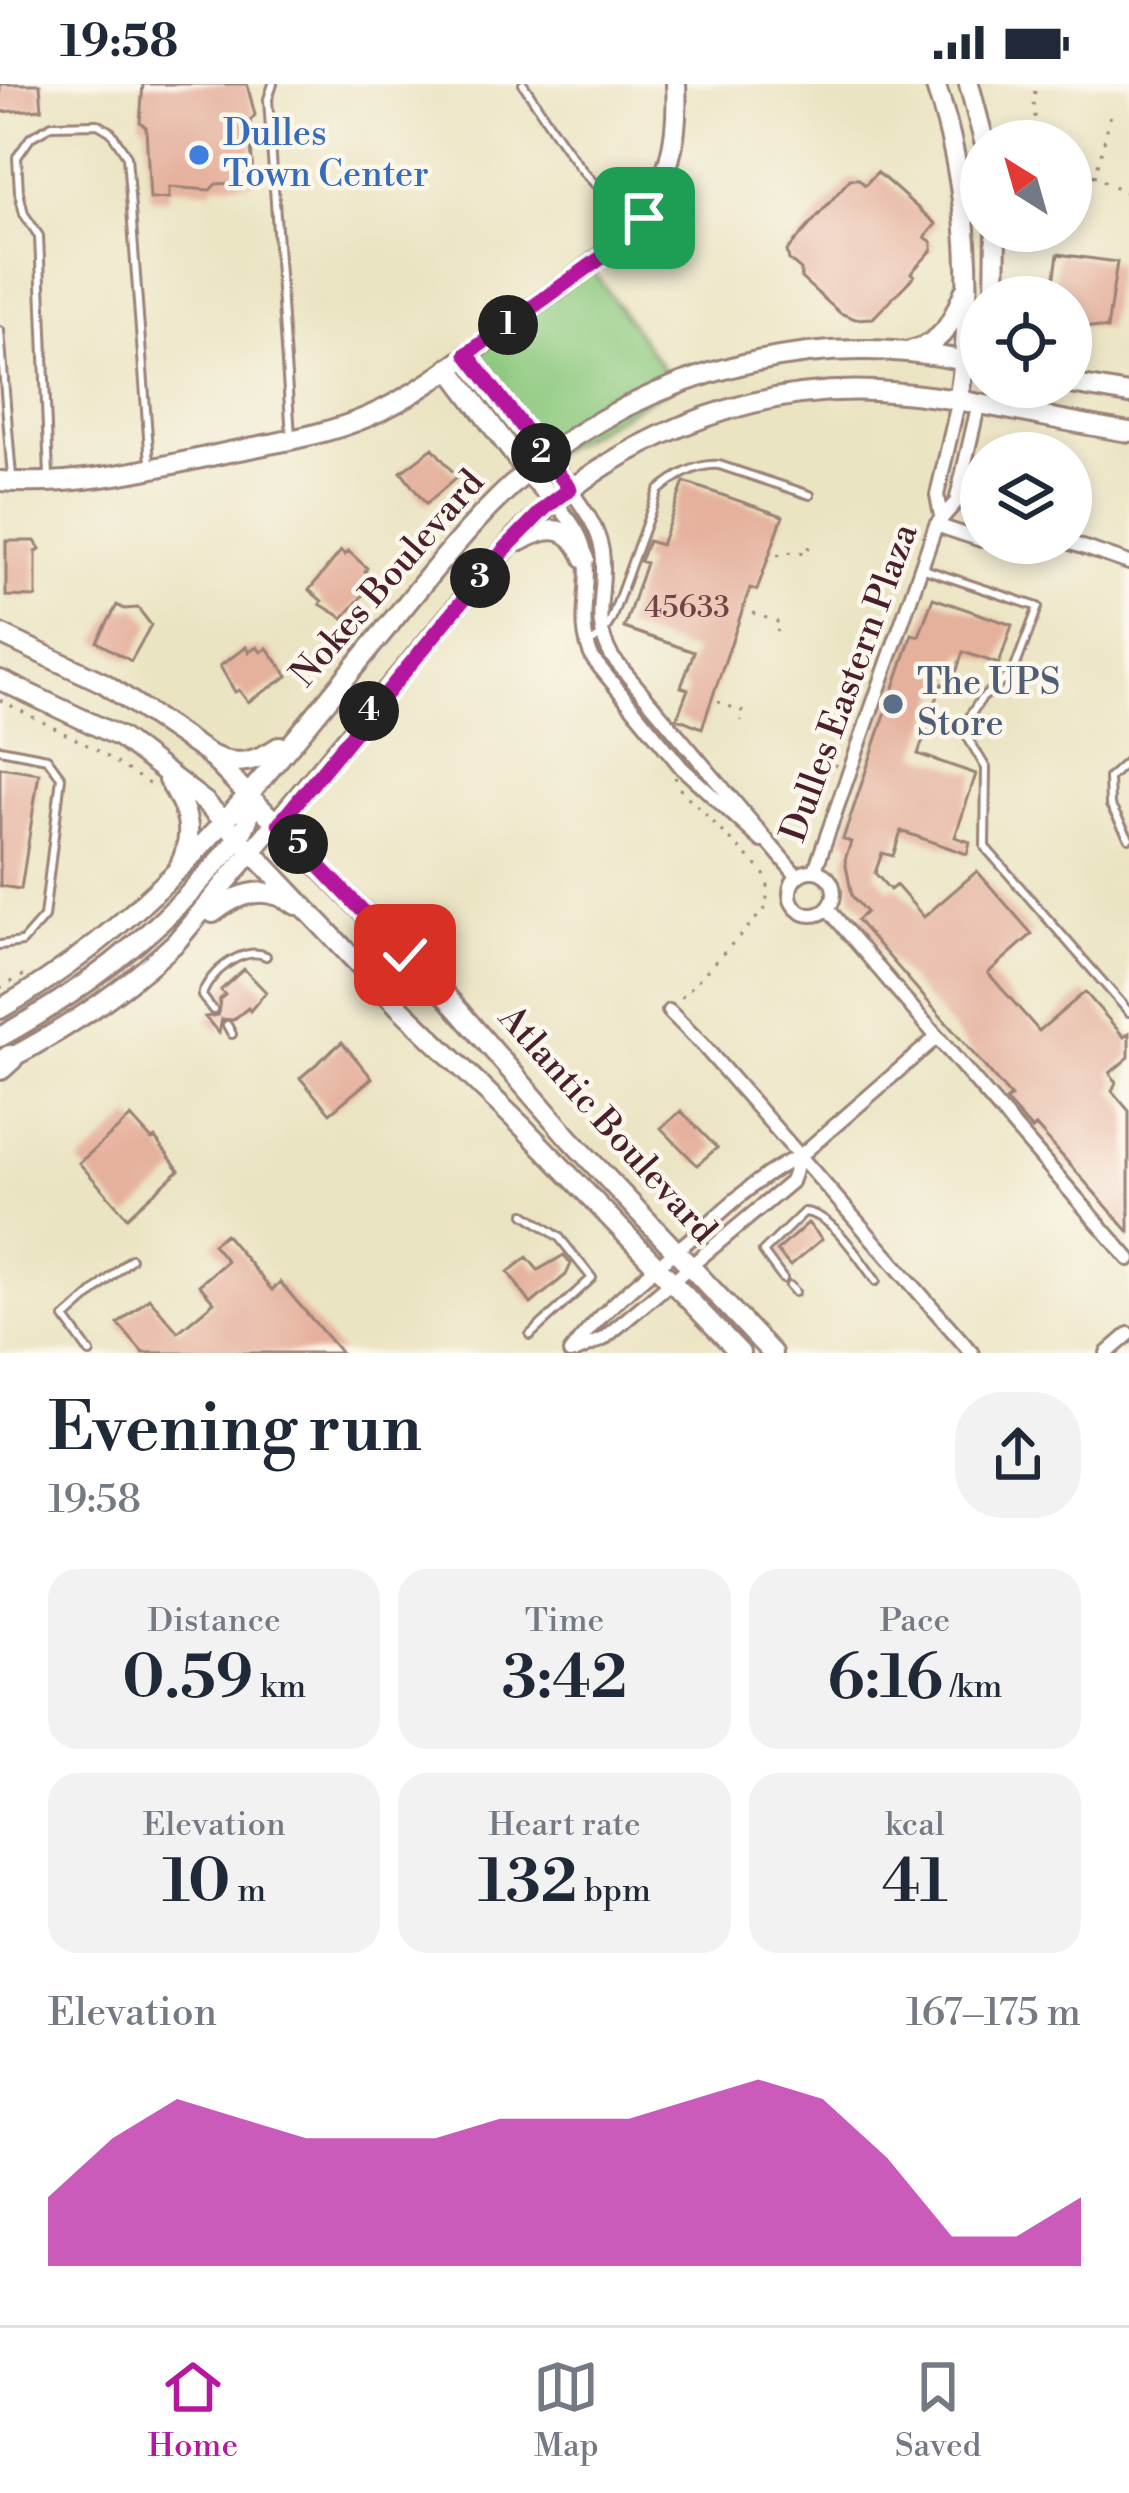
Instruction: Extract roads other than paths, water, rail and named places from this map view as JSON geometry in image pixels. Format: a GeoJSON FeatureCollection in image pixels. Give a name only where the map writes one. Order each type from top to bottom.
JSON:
{"type":"FeatureCollection","features":[{"type":"Feature","properties":{"kind":"main road"},"geometry":{"type":"LineString","coordinates":[[6,482],[49,482],[150,467],[292,440],[367,417],[449,368],[612,250],[644,218],[662,186],[674,149],[676,84]]}},
{"type":"Feature","properties":{"kind":"main road"},"geometry":{"type":"LineString","coordinates":[[935,84],[964,207],[964,276]]}},
{"type":"Feature","properties":{"kind":"main road"},"geometry":{"type":"LineString","coordinates":[[969,84],[978,120]]}},
{"type":"Feature","properties":{"kind":"main road"},"geometry":{"type":"LineString","coordinates":[[906,352],[942,336],[960,304]]}},
{"type":"Feature","properties":{"kind":"main road","name":"Nokes Boulevard"},"geometry":{"type":"LineString","coordinates":[[0,1009],[80,959],[171,879],[249,794],[463,536],[545,458],[627,406],[725,369],[824,352],[906,352],[960,361]]}},
{"type":"Feature","properties":{"kind":"main road"},"geometry":{"type":"LineString","coordinates":[[467,354],[545,458],[562,495]]}},
{"type":"Feature","properties":{"kind":"main road"},"geometry":{"type":"LineString","coordinates":[[449,368],[527,472],[562,495]]}},
{"type":"Feature","properties":{"kind":"main road"},"geometry":{"type":"LineString","coordinates":[[1092,388],[1129,394]]}},
{"type":"Feature","properties":{"kind":"main road","name":"Nokes Boulevard"},"geometry":{"type":"LineString","coordinates":[[3,1057],[70,1026],[176,943],[505,549],[562,495],[668,431],[746,405],[794,396],[873,391],[960,398]]}},
{"type":"Feature","properties":{"kind":"main road","name":"Nokes Boulevard"},"geometry":{"type":"LineString","coordinates":[[1016,408],[1129,432]]}},
{"type":"Feature","properties":{"kind":"main road"},"geometry":{"type":"LineString","coordinates":[[505,549],[554,527],[574,539],[585,560]]}},
{"type":"Feature","properties":{"kind":"main road","name":"Atlantic Boulevard"},"geometry":{"type":"LineString","coordinates":[[0,634],[117,690],[207,753],[447,997],[570,1139],[772,1353]]}},
{"type":"Feature","properties":{"kind":"main road","name":"Atlantic Boulevard"},"geometry":{"type":"LineString","coordinates":[[0,680],[121,737],[224,820],[309,914],[740,1353]]}},
{"type":"Feature","properties":{"kind":"main road"},"geometry":{"type":"LineString","coordinates":[[207,753],[221,760],[247,762],[299,733]]}},
{"type":"Feature","properties":{"kind":"main road"},"geometry":{"type":"LineString","coordinates":[[157,764],[189,817],[185,854],[171,879]]}},
{"type":"Feature","properties":{"kind":"main road"},"geometry":{"type":"LineString","coordinates":[[3,1057],[64,1000],[166,919],[240,837],[251,808],[249,794]]}},
{"type":"Feature","properties":{"kind":"main road"},"geometry":{"type":"LineString","coordinates":[[176,943],[227,902],[249,892],[286,897],[309,914]]}},
{"type":"Feature","properties":{"kind":"street","name":"Dulles Eastern Plaza"},"geometry":{"type":"LineString","coordinates":[[939,520],[938,495],[970,408]]}},
{"type":"Feature","properties":{"kind":"street","name":"Dulles Eastern Plaza"},"geometry":{"type":"LineString","coordinates":[[815,870],[939,520],[956,502],[972,408]]}},
{"type":"Feature","properties":{"kind":"street"},"geometry":{"type":"LineString","coordinates":[[562,495],[585,560],[586,646]]}},
{"type":"Feature","properties":{"kind":"street"},"geometry":{"type":"LineString","coordinates":[[562,495],[589,515],[600,542],[603,570],[598,623],[602,636]]}},
{"type":"Feature","properties":{"kind":"street"},"geometry":{"type":"LineString","coordinates":[[939,520],[960,530]]}},
{"type":"Feature","properties":{"kind":"street"},"geometry":{"type":"LineString","coordinates":[[1092,550],[1129,563]]}},
{"type":"Feature","properties":{"kind":"street","name":"Dulles Eastern Plaza"},"geometry":{"type":"LineString","coordinates":[[602,636],[623,671],[776,853]]}},
{"type":"Feature","properties":{"kind":"street","name":"Dulles Eastern Plaza"},"geometry":{"type":"LineString","coordinates":[[586,646],[603,674],[682,768],[797,876]]}},
{"type":"Feature","properties":{"kind":"street","name":"Dulles Eastern Plaza"},"geometry":{"type":"LineString","coordinates":[[815,870],[835,887],[835,897],[828,909],[815,915],[797,910],[790,893],[797,876],[815,870]]}},
{"type":"Feature","properties":{"kind":"street","name":"Dulles Eastern Plaza"},"geometry":{"type":"LineString","coordinates":[[828,909],[1129,1258]]}},
{"type":"Feature","properties":{"kind":"street"},"geometry":{"type":"LineString","coordinates":[[669,1012],[701,1042],[972,1353]]}},
{"type":"Feature","properties":{"kind":"street"},"geometry":{"type":"LineString","coordinates":[[571,1353],[603,1339],[672,1282],[683,1259],[775,1167],[800,1156],[937,1037]]}},
{"type":"Feature","properties":{"kind":"street"},"geometry":{"type":"LineString","coordinates":[[571,1353],[587,1328],[658,1267],[683,1259],[791,1182],[800,1156]]}},
{"type":"Feature","properties":{"kind":"street"},"geometry":{"type":"LineString","coordinates":[[1107,1353],[1129,1334]]}},
{"type":"Feature","properties":{"kind":"lane"},"geometry":{"type":"LineString","coordinates":[[273,84],[268,99],[273,203],[292,440]]}},
{"type":"Feature","properties":{"kind":"lane"},"geometry":{"type":"LineString","coordinates":[[523,84],[590,182],[614,203],[644,218]]}},
{"type":"Feature","properties":{"kind":"lane"},"geometry":{"type":"LineString","coordinates":[[49,482],[39,236],[20,206],[17,157],[31,137],[52,125],[98,124],[112,132],[127,156],[150,467]]}},
{"type":"Feature","properties":{"kind":"lane"},"geometry":{"type":"LineString","coordinates":[[0,331],[6,482]]}},
{"type":"Feature","properties":{"kind":"lane"},"geometry":{"type":"LineString","coordinates":[[586,646],[602,636],[611,620],[658,491],[668,483],[708,464],[810,495]]}},
{"type":"Feature","properties":{"kind":"lane"},"geometry":{"type":"LineString","coordinates":[[921,568],[1038,607],[1013,673],[981,699],[967,720],[966,729],[986,768],[985,847],[1129,1012]]}},
{"type":"Feature","properties":{"kind":"lane"},"geometry":{"type":"LineString","coordinates":[[0,749],[47,758],[62,777],[44,917],[22,942],[0,945]]}},
{"type":"Feature","properties":{"kind":"lane"},"geometry":{"type":"LineString","coordinates":[[1129,760],[1109,778],[1106,793],[1129,838]]}},
{"type":"Feature","properties":{"kind":"lane"},"geometry":{"type":"LineString","coordinates":[[213,1010],[202,996],[207,983],[243,953],[266,956]]}},
{"type":"Feature","properties":{"kind":"lane"},"geometry":{"type":"LineString","coordinates":[[783,1279],[763,1252],[804,1212],[814,1212],[876,1281]]}},
{"type":"Feature","properties":{"kind":"lane"},"geometry":{"type":"LineString","coordinates":[[525,1214],[560,1237],[592,1278],[530,1335]]}},
{"type":"Feature","properties":{"kind":"lane"},"geometry":{"type":"LineString","coordinates":[[89,1353],[64,1318],[131,1259]]}},
{"type":"Feature","properties":{"kind":"place","name":"Dulles Town Center"},"geometry":{"type":"Point","coordinates":[199,155]}},
{"type":"Feature","properties":{"kind":"place","name":"The UPS Store"},"geometry":{"type":"Point","coordinates":[893,704]}}]}
